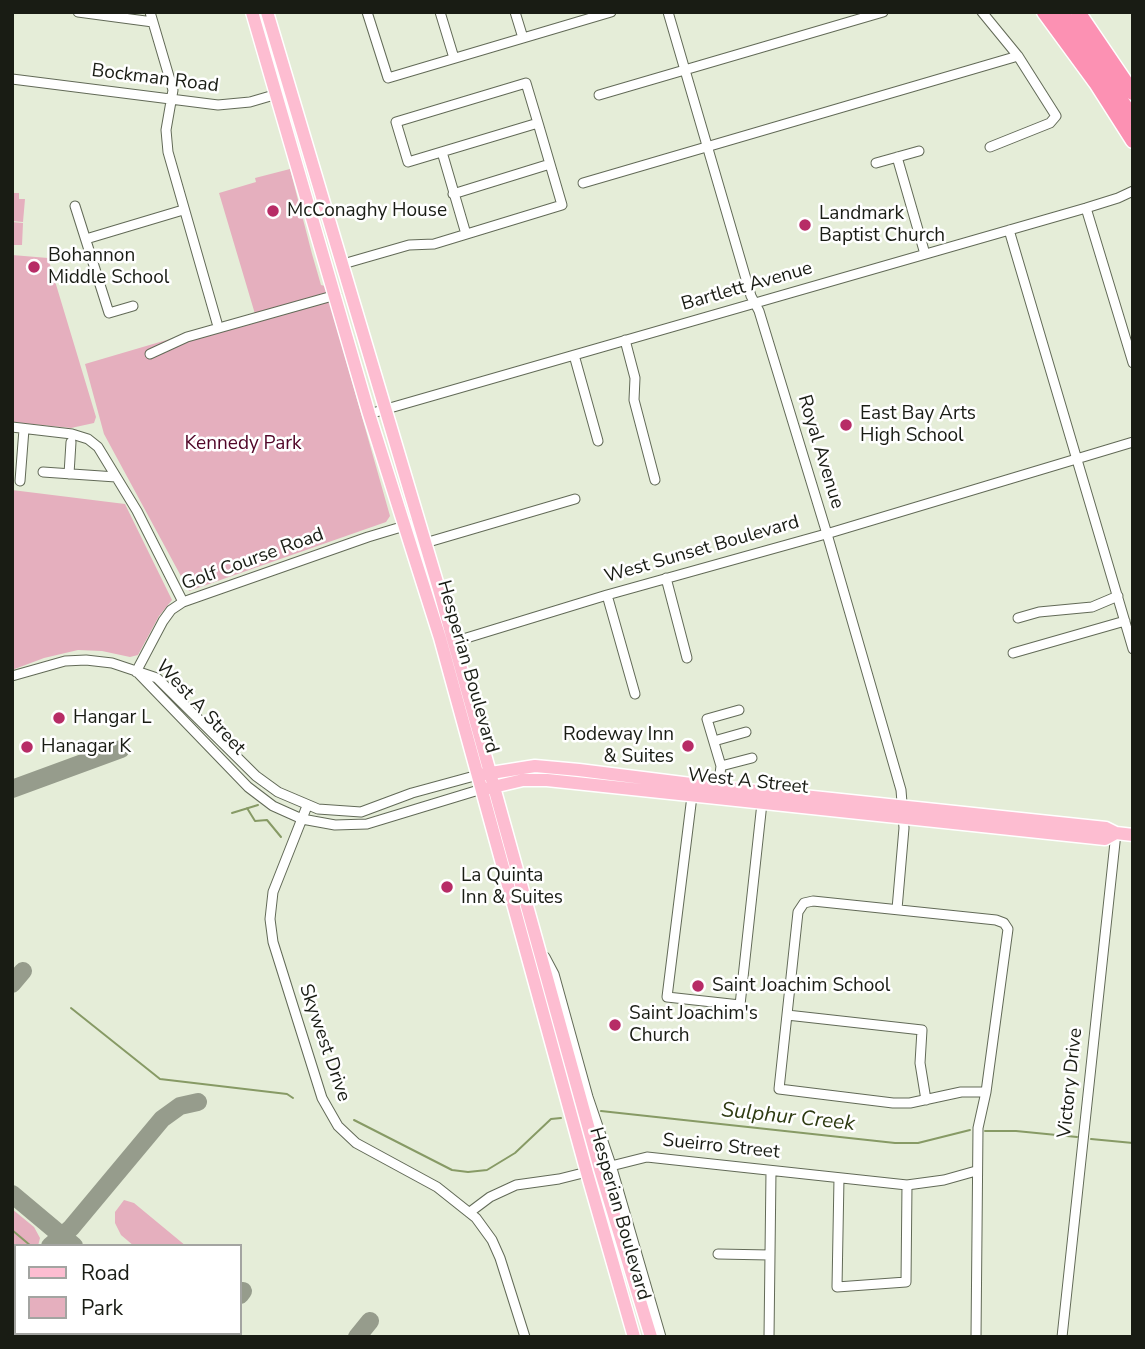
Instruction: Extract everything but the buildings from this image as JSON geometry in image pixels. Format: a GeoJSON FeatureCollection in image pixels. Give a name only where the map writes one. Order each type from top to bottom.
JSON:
{"type":"FeatureCollection","features":[{"type":"Feature","properties":{"kind":"highway"},"geometry":{"type":"LineString","coordinates":[[1044,12],[1096,83],[1133,141]]}},
{"type":"Feature","properties":{"kind":"highway"},"geometry":{"type":"LineString","coordinates":[[1061,12],[1133,118]]}},
{"type":"Feature","properties":{"kind":"highway"},"geometry":{"type":"LineString","coordinates":[[1077,12],[1133,93]]}},
{"type":"Feature","properties":{"kind":"main road","name":"Hesperian Boulevard"},"geometry":{"type":"LineString","coordinates":[[252,12],[369,414],[405,526],[448,644]]}},
{"type":"Feature","properties":{"kind":"main road","name":"Hesperian Boulevard"},"geometry":{"type":"LineString","coordinates":[[267,12],[425,543],[448,644],[485,774],[495,786],[540,950],[606,1167],[651,1337]]}},
{"type":"Feature","properties":{"kind":"main road"},"geometry":{"type":"LineString","coordinates":[[312,214],[320,226],[333,232]]}},
{"type":"Feature","properties":{"kind":"main road","name":"West A Street"},"geometry":{"type":"LineString","coordinates":[[485,774],[535,766],[625,774],[762,803],[1107,828],[1116,834],[1133,835]]}},
{"type":"Feature","properties":{"kind":"main road","name":"Hesperian Boulevard"},"geometry":{"type":"LineString","coordinates":[[485,774],[482,789],[634,1337]]}},
{"type":"Feature","properties":{"kind":"main road"},"geometry":{"type":"LineString","coordinates":[[610,787],[625,774]]}},
{"type":"Feature","properties":{"kind":"main road","name":"West A Street"},"geometry":{"type":"LineString","coordinates":[[482,789],[534,780],[610,787],[696,790],[724,787],[902,812]]}},
{"type":"Feature","properties":{"kind":"street"},"geometry":{"type":"LineString","coordinates":[[78,12],[151,17],[173,90],[166,130],[168,152],[217,323]]}},
{"type":"Feature","properties":{"kind":"street"},"geometry":{"type":"LineString","coordinates":[[367,12],[388,78],[590,15],[611,12]]}},
{"type":"Feature","properties":{"kind":"street"},"geometry":{"type":"LineString","coordinates":[[440,12],[454,58]]}},
{"type":"Feature","properties":{"kind":"street"},"geometry":{"type":"LineString","coordinates":[[515,12],[523,38]]}},
{"type":"Feature","properties":{"kind":"street","name":"Royal Avenue"},"geometry":{"type":"LineString","coordinates":[[668,12],[754,303],[767,336],[827,534],[901,790],[904,828],[897,909]]}},
{"type":"Feature","properties":{"kind":"street"},"geometry":{"type":"LineString","coordinates":[[598,95],[883,12]]}},
{"type":"Feature","properties":{"kind":"street"},"geometry":{"type":"LineString","coordinates":[[982,12],[1018,57],[1056,116],[1051,123],[990,147]]}},
{"type":"Feature","properties":{"kind":"street"},"geometry":{"type":"LineString","coordinates":[[583,183],[1018,57]]}},
{"type":"Feature","properties":{"kind":"street","name":"Bockman Road"},"geometry":{"type":"LineString","coordinates":[[12,79],[234,105],[291,90]]}},
{"type":"Feature","properties":{"kind":"street"},"geometry":{"type":"LineString","coordinates":[[343,264],[409,245],[434,244],[562,205],[538,123],[526,83],[397,122],[408,162],[538,123]]}},
{"type":"Feature","properties":{"kind":"street"},"geometry":{"type":"LineString","coordinates":[[876,163],[919,151]]}},
{"type":"Feature","properties":{"kind":"street"},"geometry":{"type":"LineString","coordinates":[[442,152],[466,234]]}},
{"type":"Feature","properties":{"kind":"street"},"geometry":{"type":"LineString","coordinates":[[897,157],[925,254]]}},
{"type":"Feature","properties":{"kind":"street"},"geometry":{"type":"LineString","coordinates":[[453,194],[550,164]]}},
{"type":"Feature","properties":{"kind":"street","name":"Bartlett Avenue"},"geometry":{"type":"LineString","coordinates":[[369,414],[1086,208],[1133,191]]}},
{"type":"Feature","properties":{"kind":"street"},"geometry":{"type":"LineString","coordinates":[[75,206],[109,313],[133,306]]}},
{"type":"Feature","properties":{"kind":"street"},"geometry":{"type":"LineString","coordinates":[[1086,208],[1133,363]]}},
{"type":"Feature","properties":{"kind":"street"},"geometry":{"type":"LineString","coordinates":[[86,239],[183,210]]}},
{"type":"Feature","properties":{"kind":"street"},"geometry":{"type":"LineString","coordinates":[[1009,230],[1133,649]]}},
{"type":"Feature","properties":{"kind":"street"},"geometry":{"type":"LineString","coordinates":[[150,354],[187,337],[336,295]]}},
{"type":"Feature","properties":{"kind":"street"},"geometry":{"type":"LineString","coordinates":[[625,340],[635,378],[634,400],[655,480]]}},
{"type":"Feature","properties":{"kind":"street"},"geometry":{"type":"LineString","coordinates":[[574,355],[598,441]]}},
{"type":"Feature","properties":{"kind":"street"},"geometry":{"type":"LineString","coordinates":[[12,427],[72,434],[88,439],[98,447],[137,511],[183,602]]}},
{"type":"Feature","properties":{"kind":"street"},"geometry":{"type":"LineString","coordinates":[[20,481],[17,467],[24,429]]}},
{"type":"Feature","properties":{"kind":"street"},"geometry":{"type":"LineString","coordinates":[[69,474],[71,442]]}},
{"type":"Feature","properties":{"kind":"street","name":"West Sunset Boulevard"},"geometry":{"type":"LineString","coordinates":[[448,644],[1133,442]]}},
{"type":"Feature","properties":{"kind":"street"},"geometry":{"type":"LineString","coordinates":[[43,471],[116,477]]}},
{"type":"Feature","properties":{"kind":"street"},"geometry":{"type":"LineString","coordinates":[[425,543],[575,499]]}},
{"type":"Feature","properties":{"kind":"street","name":"Golf Course Road"},"geometry":{"type":"LineString","coordinates":[[136,671],[163,621],[171,610],[183,602],[418,522]]}},
{"type":"Feature","properties":{"kind":"street"},"geometry":{"type":"LineString","coordinates":[[666,578],[687,658]]}},
{"type":"Feature","properties":{"kind":"street"},"geometry":{"type":"LineString","coordinates":[[607,595],[635,694]]}},
{"type":"Feature","properties":{"kind":"street"},"geometry":{"type":"LineString","coordinates":[[1018,618],[1039,612],[1093,607],[1118,596]]}},
{"type":"Feature","properties":{"kind":"street"},"geometry":{"type":"LineString","coordinates":[[1013,653],[1125,621]]}},
{"type":"Feature","properties":{"kind":"street"},"geometry":{"type":"LineString","coordinates":[[12,676],[76,660],[112,663],[136,671]]}},
{"type":"Feature","properties":{"kind":"street","name":"West A Street"},"geometry":{"type":"LineString","coordinates":[[136,671],[157,678],[267,784],[307,806],[322,810],[361,812],[412,793],[485,774]]}},
{"type":"Feature","properties":{"kind":"street","name":"West A Street"},"geometry":{"type":"LineString","coordinates":[[136,671],[248,787],[273,806],[302,819],[335,825],[367,824],[482,789]]}},
{"type":"Feature","properties":{"kind":"street"},"geometry":{"type":"LineString","coordinates":[[724,787],[720,774],[721,766],[707,719],[739,710]]}},
{"type":"Feature","properties":{"kind":"street"},"geometry":{"type":"LineString","coordinates":[[714,741],[746,732]]}},
{"type":"Feature","properties":{"kind":"street"},"geometry":{"type":"LineString","coordinates":[[721,766],[752,758]]}},
{"type":"Feature","properties":{"kind":"street"},"geometry":{"type":"LineString","coordinates":[[696,790],[667,997],[740,1005],[762,803]]}},
{"type":"Feature","properties":{"kind":"street","name":"Skywest Drive"},"geometry":{"type":"LineString","coordinates":[[307,806],[274,892],[270,919],[273,942],[322,1098],[338,1126],[356,1143],[437,1187],[470,1212],[492,1240],[500,1258],[525,1337]]}},
{"type":"Feature","properties":{"kind":"street","name":"Victory Drive"},"geometry":{"type":"LineString","coordinates":[[1062,1337],[1116,834]]}},
{"type":"Feature","properties":{"kind":"street"},"geometry":{"type":"LineString","coordinates":[[976,1337],[978,1128],[986,1092],[1008,929],[1004,923],[996,920],[813,901],[804,903],[798,912],[779,1089],[893,1103],[926,1100],[961,1092],[986,1092]]}},
{"type":"Feature","properties":{"kind":"street"},"geometry":{"type":"LineString","coordinates":[[787,1015],[922,1030],[920,1063],[926,1100]]}},
{"type":"Feature","properties":{"kind":"street","name":"Sueirro Street"},"geometry":{"type":"LineString","coordinates":[[470,1212],[490,1197],[516,1185],[559,1180],[647,1157],[907,1185],[944,1180],[976,1171]]}},
{"type":"Feature","properties":{"kind":"street","name":"Hesperian Boulevard"},"geometry":{"type":"LineString","coordinates":[[606,1167],[661,1337]]}},
{"type":"Feature","properties":{"kind":"street"},"geometry":{"type":"LineString","coordinates":[[769,1337],[771,1171]]}},
{"type":"Feature","properties":{"kind":"street"},"geometry":{"type":"LineString","coordinates":[[839,1178],[837,1287],[906,1282],[907,1185]]}},
{"type":"Feature","properties":{"kind":"street"},"geometry":{"type":"LineString","coordinates":[[718,1254],[769,1255]]}},
{"type":"Feature","properties":{"kind":"green space","name":"Kennedy Park"},"geometry":{"type":"Polygon","coordinates":[[[290,169],[312,254],[321,285],[325,286],[390,516],[386,522],[189,591],[104,434],[85,364],[255,314],[219,193],[256,182],[255,178],[290,169]]]}},
{"type":"Feature","properties":{"kind":"green space"},"geometry":{"type":"Polygon","coordinates":[[[12,193],[19,193],[19,199],[25,199],[23,222],[12,221],[12,193]]]}},
{"type":"Feature","properties":{"kind":"green space"},"geometry":{"type":"Polygon","coordinates":[[[12,222],[23,223],[22,245],[12,245],[12,222]]]}},
{"type":"Feature","properties":{"kind":"green space","name":"Bohannon Middle School"},"geometry":{"type":"Polygon","coordinates":[[[12,255],[48,258],[96,417],[94,423],[71,428],[12,422],[12,255]]]}},
{"type":"Feature","properties":{"kind":"green space"},"geometry":{"type":"Polygon","coordinates":[[[12,490],[125,504],[172,600],[159,616],[138,655],[130,657],[102,651],[78,650],[44,658],[12,670],[12,490]]]}},
{"type":"Feature","properties":{"kind":"green space"},"geometry":{"type":"Polygon","coordinates":[[[124,1200],[134,1203],[184,1244],[132,1244],[121,1235],[115,1223],[115,1212],[124,1200]]]}},
{"type":"Feature","properties":{"kind":"green space"},"geometry":{"type":"Polygon","coordinates":[[[12,1209],[34,1227],[40,1238],[38,1244],[14,1244],[12,1269],[12,1209]]]}},
{"type":"Feature","properties":{"kind":"green space"},"geometry":{"type":"Polygon","coordinates":[[[89,1335],[164,1337],[91,1337],[89,1335]]]}},
{"type":"Feature","properties":{"kind":"waterway"},"geometry":{"type":"LineString","coordinates":[[232,813],[258,805]]}},
{"type":"Feature","properties":{"kind":"waterway"},"geometry":{"type":"LineString","coordinates":[[247,808],[255,821],[267,820],[281,837]]}},
{"type":"Feature","properties":{"kind":"waterway","name":"Sulphur Creek"},"geometry":{"type":"LineString","coordinates":[[71,1008],[160,1079],[287,1094],[293,1098]]}},
{"type":"Feature","properties":{"kind":"waterway","name":"Sulphur Creek"},"geometry":{"type":"LineString","coordinates":[[601,1111],[895,1143],[918,1143],[970,1130]]}},
{"type":"Feature","properties":{"kind":"waterway","name":"Sulphur Creek"},"geometry":{"type":"LineString","coordinates":[[354,1120],[452,1170],[468,1172],[487,1170],[515,1153],[551,1119],[561,1118]]}},
{"type":"Feature","properties":{"kind":"waterway","name":"Sulphur Creek"},"geometry":{"type":"LineString","coordinates":[[985,1131],[1077,1137]]}},
{"type":"Feature","properties":{"kind":"waterway","name":"Sulphur Creek"},"geometry":{"type":"LineString","coordinates":[[1091,1139],[1133,1143]]}},
{"type":"Feature","properties":{"kind":"waterway"},"geometry":{"type":"LineString","coordinates":[[12,1230],[29,1244]]}},
{"type":"Feature","properties":{"kind":"taxiway"},"geometry":{"type":"LineString","coordinates":[[12,789],[121,749]]}},
{"type":"Feature","properties":{"kind":"taxiway"},"geometry":{"type":"LineString","coordinates":[[12,984],[23,971]]}},
{"type":"Feature","properties":{"kind":"taxiway"},"geometry":{"type":"LineString","coordinates":[[52,1244],[71,1228],[162,1119],[180,1106],[198,1102]]}},
{"type":"Feature","properties":{"kind":"taxiway"},"geometry":{"type":"LineString","coordinates":[[12,1194],[72,1244]]}},
{"type":"Feature","properties":{"kind":"taxiway"},"geometry":{"type":"LineString","coordinates":[[357,1337],[370,1321]]}},
{"type":"Feature","properties":{"kind":"place","name":"McConaghy House"},"geometry":{"type":"Point","coordinates":[273,211]}},
{"type":"Feature","properties":{"kind":"place","name":"Landmark Baptist Church"},"geometry":{"type":"Point","coordinates":[805,225]}},
{"type":"Feature","properties":{"kind":"place","name":"Bohannon Middle School"},"geometry":{"type":"Point","coordinates":[34,267]}},
{"type":"Feature","properties":{"kind":"place","name":"East Bay Arts High School"},"geometry":{"type":"Point","coordinates":[846,425]}},
{"type":"Feature","properties":{"kind":"place","name":"Hangar L"},"geometry":{"type":"Point","coordinates":[59,718]}},
{"type":"Feature","properties":{"kind":"place","name":"Rodeway Inn & Suites"},"geometry":{"type":"Point","coordinates":[688,746]}},
{"type":"Feature","properties":{"kind":"place","name":"Hanagar K"},"geometry":{"type":"Point","coordinates":[27,747]}},
{"type":"Feature","properties":{"kind":"place","name":"La Quinta Inn & Suites"},"geometry":{"type":"Point","coordinates":[447,887]}},
{"type":"Feature","properties":{"kind":"place","name":"Saint Joachim School"},"geometry":{"type":"Point","coordinates":[698,986]}},
{"type":"Feature","properties":{"kind":"place","name":"Saint Joachim's Church"},"geometry":{"type":"Point","coordinates":[615,1025]}}]}
